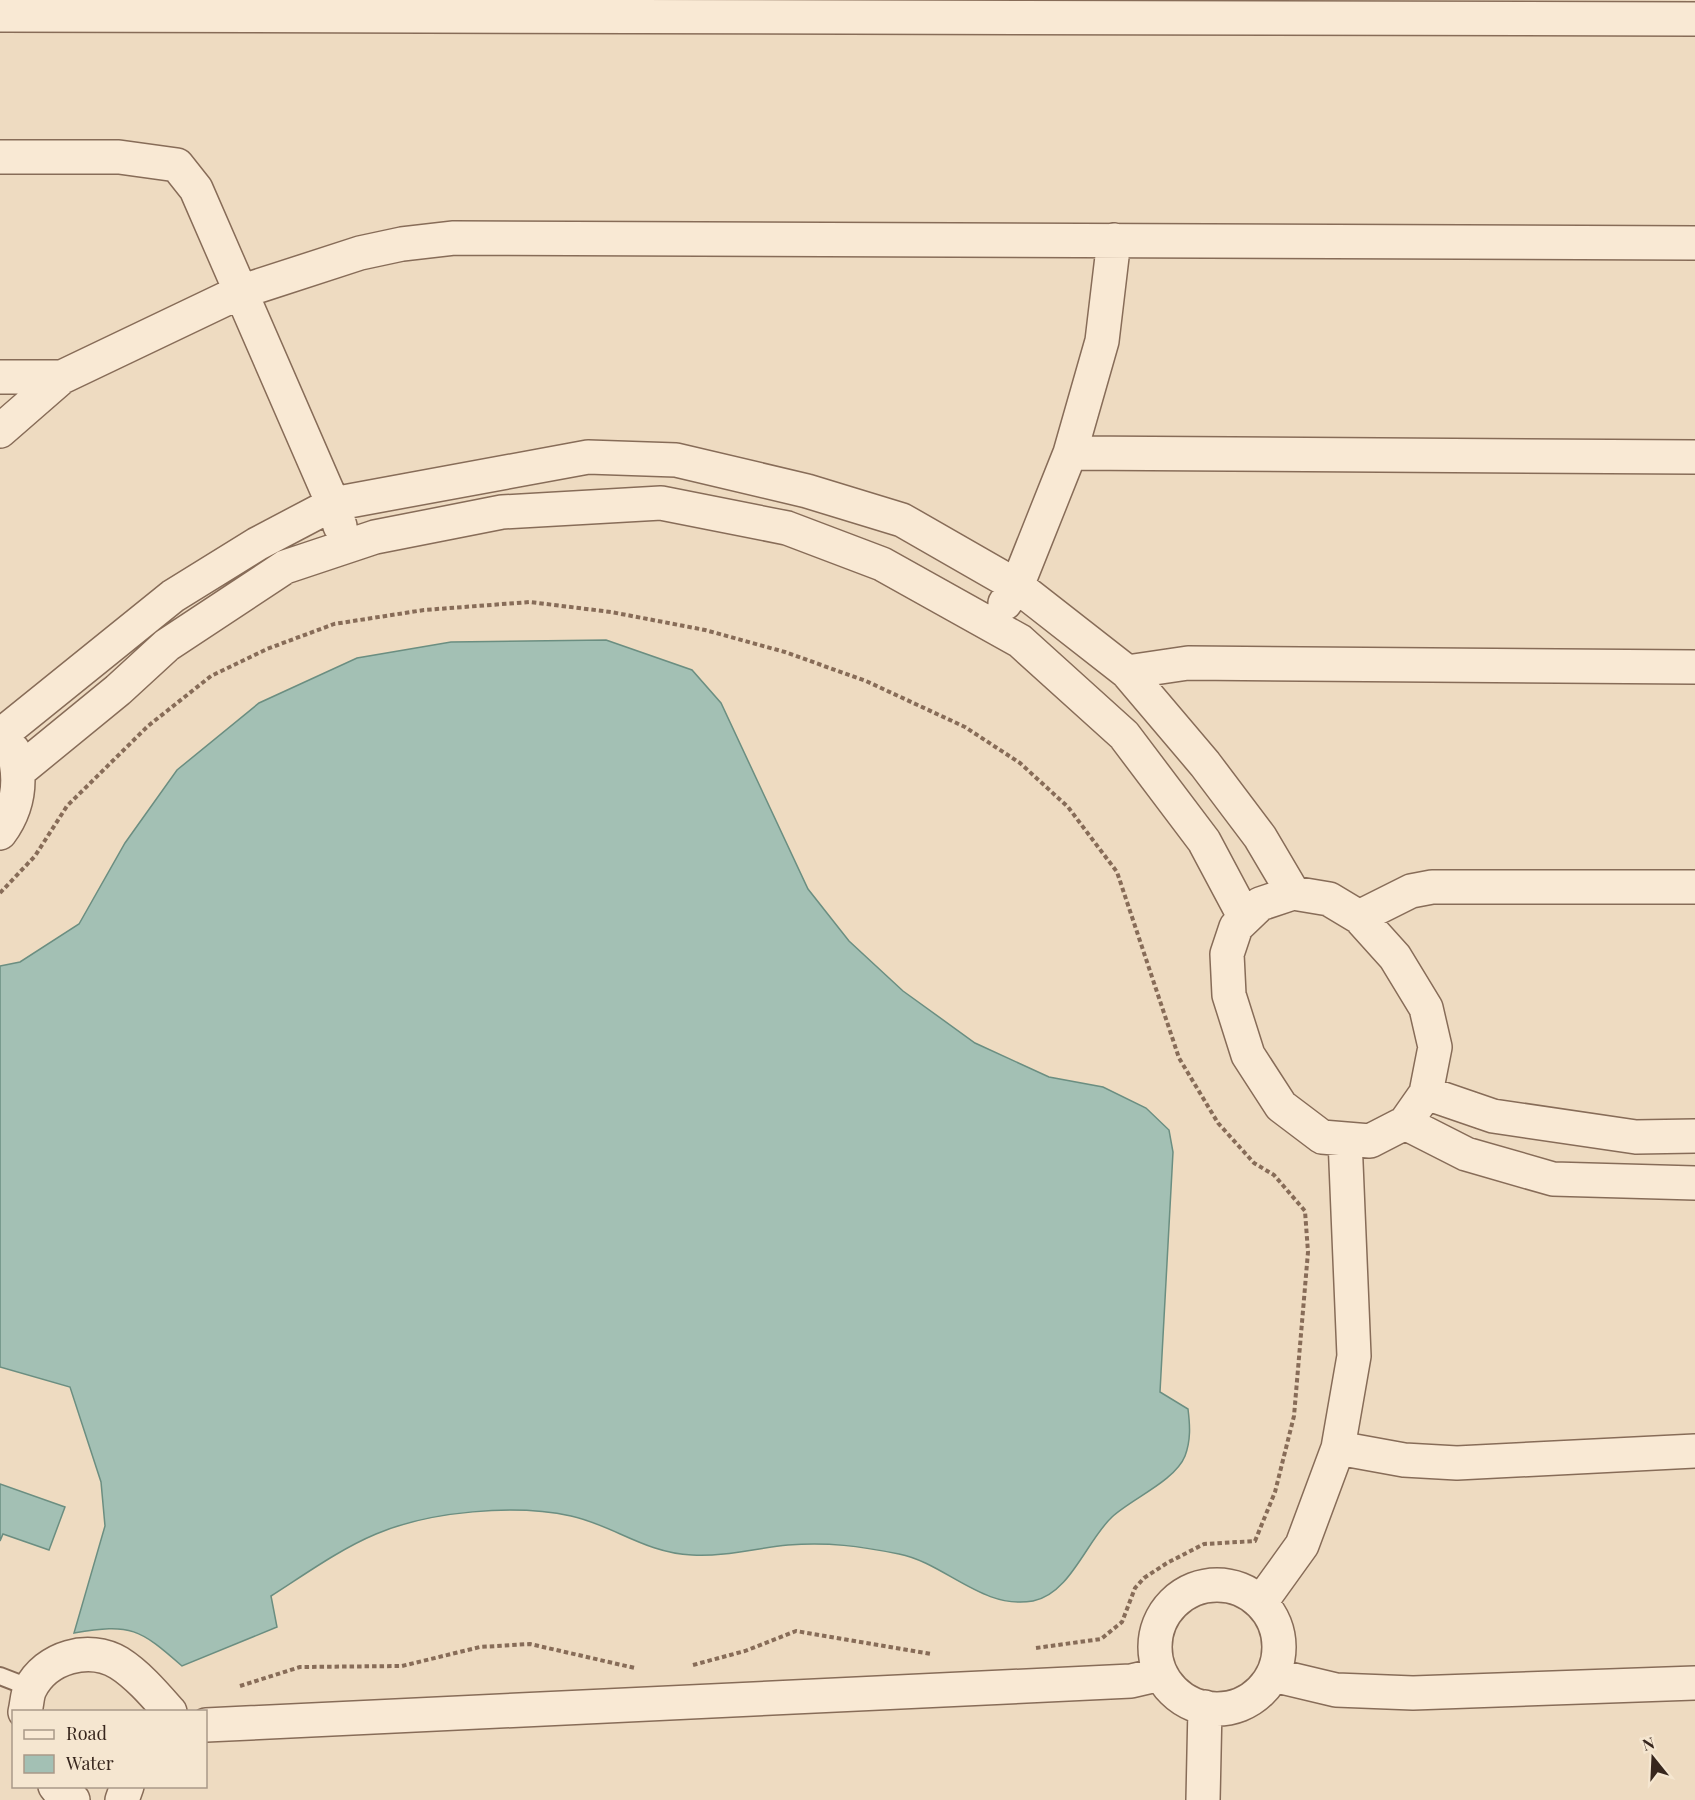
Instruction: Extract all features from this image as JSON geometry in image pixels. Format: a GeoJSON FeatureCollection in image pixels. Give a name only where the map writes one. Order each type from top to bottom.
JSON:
{"type":"FeatureCollection","features":[{"type":"Feature","properties":{"kind":"street"},"geometry":{"type":"LineString","coordinates":[[0,15],[1579,9],[1695,19]]}},
{"type":"Feature","properties":{"kind":"street"},"geometry":{"type":"LineString","coordinates":[[0,157],[119,158],[177,165],[196,189],[333,504],[346,546]]}},
{"type":"Feature","properties":{"kind":"street"},"geometry":{"type":"LineString","coordinates":[[0,431],[62,377],[240,292],[360,253],[402,244],[454,238],[1695,243]]}},
{"type":"Feature","properties":{"kind":"street"},"geometry":{"type":"LineString","coordinates":[[990,624],[1017,586],[1070,453],[1102,341],[1114,240]]}},
{"type":"Feature","properties":{"kind":"street"},"geometry":{"type":"LineString","coordinates":[[0,377],[62,377]]}},
{"type":"Feature","properties":{"kind":"street"},"geometry":{"type":"LineString","coordinates":[[1070,453],[1695,457]]}},
{"type":"Feature","properties":{"kind":"street"},"geometry":{"type":"LineString","coordinates":[[0,833],[16,802],[19,771],[4,726],[173,596],[256,544],[333,504],[588,457],[676,460],[807,491],[902,520],[1017,586],[1127,672],[1205,764],[1260,837],[1293,893]]}},
{"type":"Feature","properties":{"kind":"street"},"geometry":{"type":"LineString","coordinates":[[19,771],[118,690],[167,645],[285,567],[375,537],[502,512],[661,503],[788,528],[882,564],[1020,641],[1124,735],[1204,841],[1245,918]]}},
{"type":"Feature","properties":{"kind":"street"},"geometry":{"type":"LineString","coordinates":[[1127,672],[1188,663],[1695,667]]}},
{"type":"Feature","properties":{"kind":"street"},"geometry":{"type":"LineString","coordinates":[[1359,917],[1411,891],[1432,887],[1695,887]]}},
{"type":"Feature","properties":{"kind":"street"},"geometry":{"type":"LineString","coordinates":[[1293,893],[1329,899],[1359,917],[1395,957],[1426,1008],[1436,1047],[1426,1093],[1405,1123],[1370,1141],[1322,1137],[1281,1106],[1248,1055],[1229,995],[1227,954],[1236,927],[1245,918],[1260,904],[1293,893]]}},
{"type":"Feature","properties":{"kind":"street"},"geometry":{"type":"LineString","coordinates":[[1426,1093],[1493,1116],[1636,1137],[1695,1136]]}},
{"type":"Feature","properties":{"kind":"street"},"geometry":{"type":"LineString","coordinates":[[1405,1123],[1466,1154],[1553,1179],[1695,1183]]}},
{"type":"Feature","properties":{"kind":"street"},"geometry":{"type":"LineString","coordinates":[[1261,1602],[1302,1545],[1338,1448],[1354,1356],[1345,1139]]}},
{"type":"Feature","properties":{"kind":"street"},"geometry":{"type":"LineString","coordinates":[[1338,1448],[1404,1460],[1457,1463],[1695,1451]]}},
{"type":"Feature","properties":{"kind":"street"},"geometry":{"type":"LineString","coordinates":[[1222,1585],[1243,1590],[1261,1602],[1273,1618],[1279,1636],[1279,1656],[1273,1675],[1260,1691],[1244,1702],[1225,1708],[1205,1707],[1180,1695],[1161,1674],[1155,1653],[1157,1631],[1166,1612],[1181,1596],[1201,1587],[1222,1585]]}},
{"type":"Feature","properties":{"kind":"street"},"geometry":{"type":"LineString","coordinates":[[28,1700],[53,1664],[77,1654],[102,1654],[120,1664],[168,1710]]}},
{"type":"Feature","properties":{"kind":"street"},"geometry":{"type":"LineString","coordinates":[[207,1725],[1131,1681],[1161,1674]]}},
{"type":"Feature","properties":{"kind":"street"},"geometry":{"type":"LineString","coordinates":[[1273,1675],[1336,1690],[1413,1693],[1695,1683]]}},
{"type":"Feature","properties":{"kind":"street"},"geometry":{"type":"LineString","coordinates":[[1203,1800],[1205,1707]]}},
{"type":"Feature","properties":{"kind":"street"},"geometry":{"type":"LineString","coordinates":[[57,1788],[63,1796],[73,1800]]}},
{"type":"Feature","properties":{"kind":"lane"},"geometry":{"type":"LineString","coordinates":[[0,1676],[28,1700]]}},
{"type":"Feature","properties":{"kind":"path"},"geometry":{"type":"LineString","coordinates":[[0,893],[35,856],[67,806],[148,726],[212,676],[267,649],[334,624],[424,610],[530,602],[611,612],[705,630],[785,652],[866,681],[965,728],[1020,763],[1068,807],[1117,872],[1179,1058],[1218,1123],[1254,1163],[1274,1175],[1305,1212],[1308,1252],[1294,1416],[1275,1492],[1255,1541],[1204,1544],[1167,1563],[1144,1578],[1135,1588],[1122,1622],[1101,1639],[1025,1649]]}},
{"type":"Feature","properties":{"kind":"path"},"geometry":{"type":"LineString","coordinates":[[682,1666],[745,1651],[796,1631],[941,1656]]}},
{"type":"Feature","properties":{"kind":"path"},"geometry":{"type":"LineString","coordinates":[[235,1688],[300,1667],[402,1666],[480,1647],[530,1644],[641,1669]]}},
{"type":"Feature","properties":{"kind":"water"},"geometry":{"type":"Polygon","coordinates":[[[606,640],[692,670],[721,703],[808,889],[849,941],[903,991],[975,1043],[1049,1077],[1103,1087],[1146,1108],[1169,1130],[1173,1152],[1160,1392],[1188,1409],[1190,1433],[1185,1456],[1180,1465],[1163,1482],[1112,1517],[1068,1577],[1057,1588],[1033,1601],[1014,1602],[997,1599],[916,1559],[871,1549],[831,1544],[803,1544],[716,1555],[692,1555],[659,1549],[571,1516],[549,1512],[499,1510],[421,1520],[398,1526],[363,1540],[271,1596],[277,1627],[182,1666],[155,1644],[134,1632],[109,1629],[74,1633],[105,1526],[101,1482],[70,1387],[0,1367],[0,966],[20,962],[79,924],[125,843],[177,770],[259,703],[357,658],[451,642],[606,640]]]}},
{"type":"Feature","properties":{"kind":"water"},"geometry":{"type":"Polygon","coordinates":[[[0,1484],[65,1507],[49,1550],[3,1534],[0,1541],[0,1484]]]}}]}
